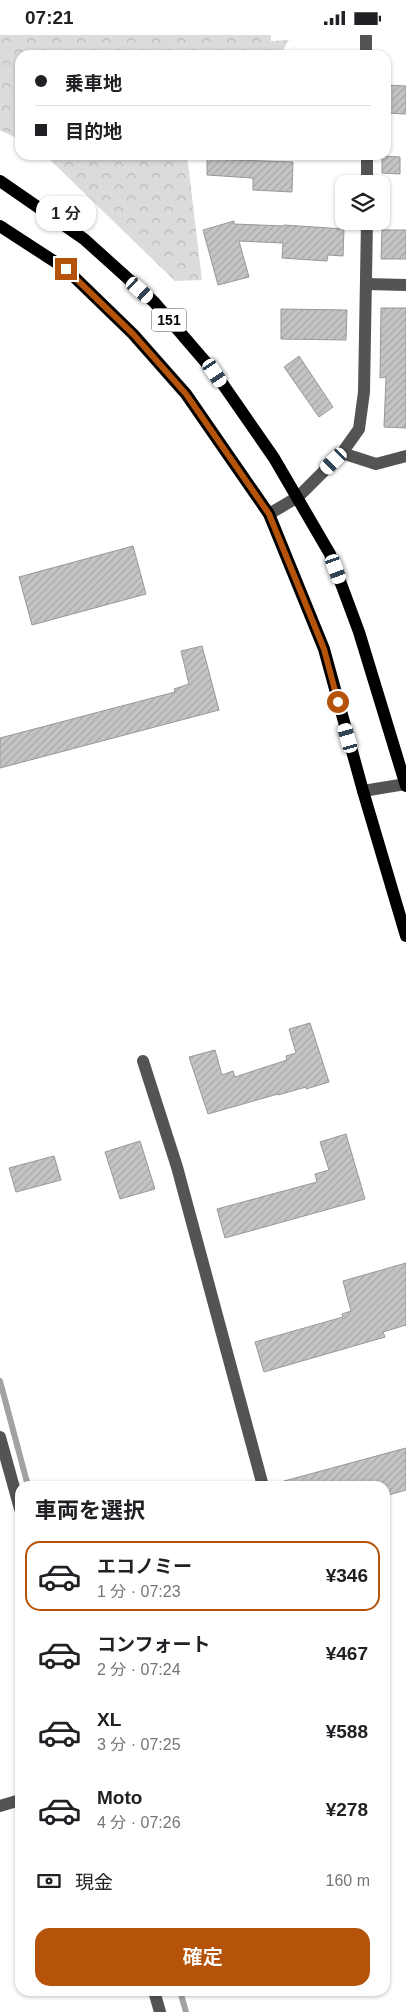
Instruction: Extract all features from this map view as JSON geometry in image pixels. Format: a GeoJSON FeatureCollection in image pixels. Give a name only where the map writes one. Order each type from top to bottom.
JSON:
{"type":"FeatureCollection","features":[{"type":"Feature","properties":{"kind":"main road","name":"151"},"geometry":{"type":"LineString","coordinates":[[0,181],[84,239],[154,302],[215,373],[274,459],[330,553],[353,615],[406,785]]}},
{"type":"Feature","properties":{"kind":"main road","name":"151"},"geometry":{"type":"LineString","coordinates":[[0,226],[66,269],[133,334],[186,394],[269,514],[324,649],[363,791],[406,936]]}},
{"type":"Feature","properties":{"kind":"street"},"geometry":{"type":"LineString","coordinates":[[366,35],[366,50]]}},
{"type":"Feature","properties":{"kind":"street"},"geometry":{"type":"LineString","coordinates":[[367,160],[367,175]]}},
{"type":"Feature","properties":{"kind":"street"},"geometry":{"type":"LineString","coordinates":[[269,514],[298,497],[342,453],[359,429],[364,392],[367,230]]}},
{"type":"Feature","properties":{"kind":"street"},"geometry":{"type":"LineString","coordinates":[[367,285],[406,285]]}},
{"type":"Feature","properties":{"kind":"street"},"geometry":{"type":"LineString","coordinates":[[342,453],[376,465],[406,456]]}},
{"type":"Feature","properties":{"kind":"street"},"geometry":{"type":"LineString","coordinates":[[363,791],[406,785]]}},
{"type":"Feature","properties":{"kind":"street"},"geometry":{"type":"LineString","coordinates":[[142,1061],[176,1167],[262,1481]]}},
{"type":"Feature","properties":{"kind":"street"},"geometry":{"type":"LineString","coordinates":[[0,1437],[15,1491]]}},
{"type":"Feature","properties":{"kind":"street"},"geometry":{"type":"LineString","coordinates":[[0,1806],[15,1802]]}},
{"type":"Feature","properties":{"kind":"street"},"geometry":{"type":"LineString","coordinates":[[155,1996],[160,2012]]}},
{"type":"Feature","properties":{"kind":"green space"},"geometry":{"type":"Polygon","coordinates":[[[0,35],[271,35],[271,41],[289,40],[283,50],[15,50],[15,138],[0,130],[0,35]]]}},
{"type":"Feature","properties":{"kind":"green space"},"geometry":{"type":"Polygon","coordinates":[[[50,160],[188,160],[202,280],[175,281],[50,160]]]}},
{"type":"Feature","properties":{"kind":"building"},"geometry":{"type":"Polygon","coordinates":[[[391,85],[406,86],[406,114],[391,113],[391,85]]]}},
{"type":"Feature","properties":{"kind":"building"},"geometry":{"type":"Polygon","coordinates":[[[391,156],[400,157],[400,174],[382,173],[382,160],[391,160],[391,156]]]}},
{"type":"Feature","properties":{"kind":"building"},"geometry":{"type":"Polygon","coordinates":[[[207,160],[293,162],[292,192],[253,190],[253,178],[207,175],[207,160]]]}},
{"type":"Feature","properties":{"kind":"building"},"geometry":{"type":"Polygon","coordinates":[[[234,221],[234,224],[284,225],[344,230],[343,256],[328,255],[327,261],[282,258],[283,243],[239,241],[249,277],[218,285],[203,230],[234,221]]]}},
{"type":"Feature","properties":{"kind":"building"},"geometry":{"type":"Polygon","coordinates":[[[382,230],[406,230],[406,259],[381,259],[382,230]]]}},
{"type":"Feature","properties":{"kind":"building"},"geometry":{"type":"Polygon","coordinates":[[[381,308],[406,308],[406,428],[384,427],[386,377],[380,378],[381,308]]]}},
{"type":"Feature","properties":{"kind":"building"},"geometry":{"type":"Polygon","coordinates":[[[281,309],[347,310],[346,340],[281,339],[281,309]]]}},
{"type":"Feature","properties":{"kind":"building"},"geometry":{"type":"Polygon","coordinates":[[[299,356],[333,407],[319,417],[284,367],[299,356]]]}},
{"type":"Feature","properties":{"kind":"building"},"geometry":{"type":"Polygon","coordinates":[[[133,546],[146,594],[32,625],[19,577],[133,546]]]}},
{"type":"Feature","properties":{"kind":"building"},"geometry":{"type":"Polygon","coordinates":[[[202,646],[219,710],[0,768],[0,738],[175,692],[174,689],[189,684],[181,651],[202,646]]]}},
{"type":"Feature","properties":{"kind":"building"},"geometry":{"type":"Polygon","coordinates":[[[310,1023],[329,1082],[208,1114],[189,1057],[215,1050],[222,1075],[233,1071],[235,1077],[287,1060],[286,1056],[296,1053],[289,1029],[310,1023]]]}},
{"type":"Feature","properties":{"kind":"building"},"geometry":{"type":"Polygon","coordinates":[[[346,1134],[365,1199],[225,1238],[217,1209],[317,1182],[315,1174],[329,1170],[320,1142],[346,1134]]]}},
{"type":"Feature","properties":{"kind":"building"},"geometry":{"type":"Polygon","coordinates":[[[140,1141],[155,1189],[120,1199],[105,1152],[140,1141]]]}},
{"type":"Feature","properties":{"kind":"building"},"geometry":{"type":"Polygon","coordinates":[[[54,1156],[61,1180],[16,1192],[9,1168],[54,1156]]]}},
{"type":"Feature","properties":{"kind":"building"},"geometry":{"type":"Polygon","coordinates":[[[406,1263],[406,1325],[383,1332],[385,1337],[264,1372],[255,1342],[343,1317],[342,1314],[351,1311],[343,1281],[406,1263]]]}},
{"type":"Feature","properties":{"kind":"building"},"geometry":{"type":"Polygon","coordinates":[[[406,1448],[406,1490],[390,1495],[390,1481],[284,1481],[406,1448]]]}},
{"type":"Feature","properties":{"kind":"waterway"},"geometry":{"type":"LineString","coordinates":[[0,1381],[27,1481]]}},
{"type":"Feature","properties":{"kind":"waterway"},"geometry":{"type":"LineString","coordinates":[[181,1996],[186,2012]]}},
{"type":"Feature","properties":{"kind":"route"},"geometry":{"type":"LineString","coordinates":[[66,269],[133,334],[186,394],[246,478],[269,514],[324,649],[338,702]]}}]}
